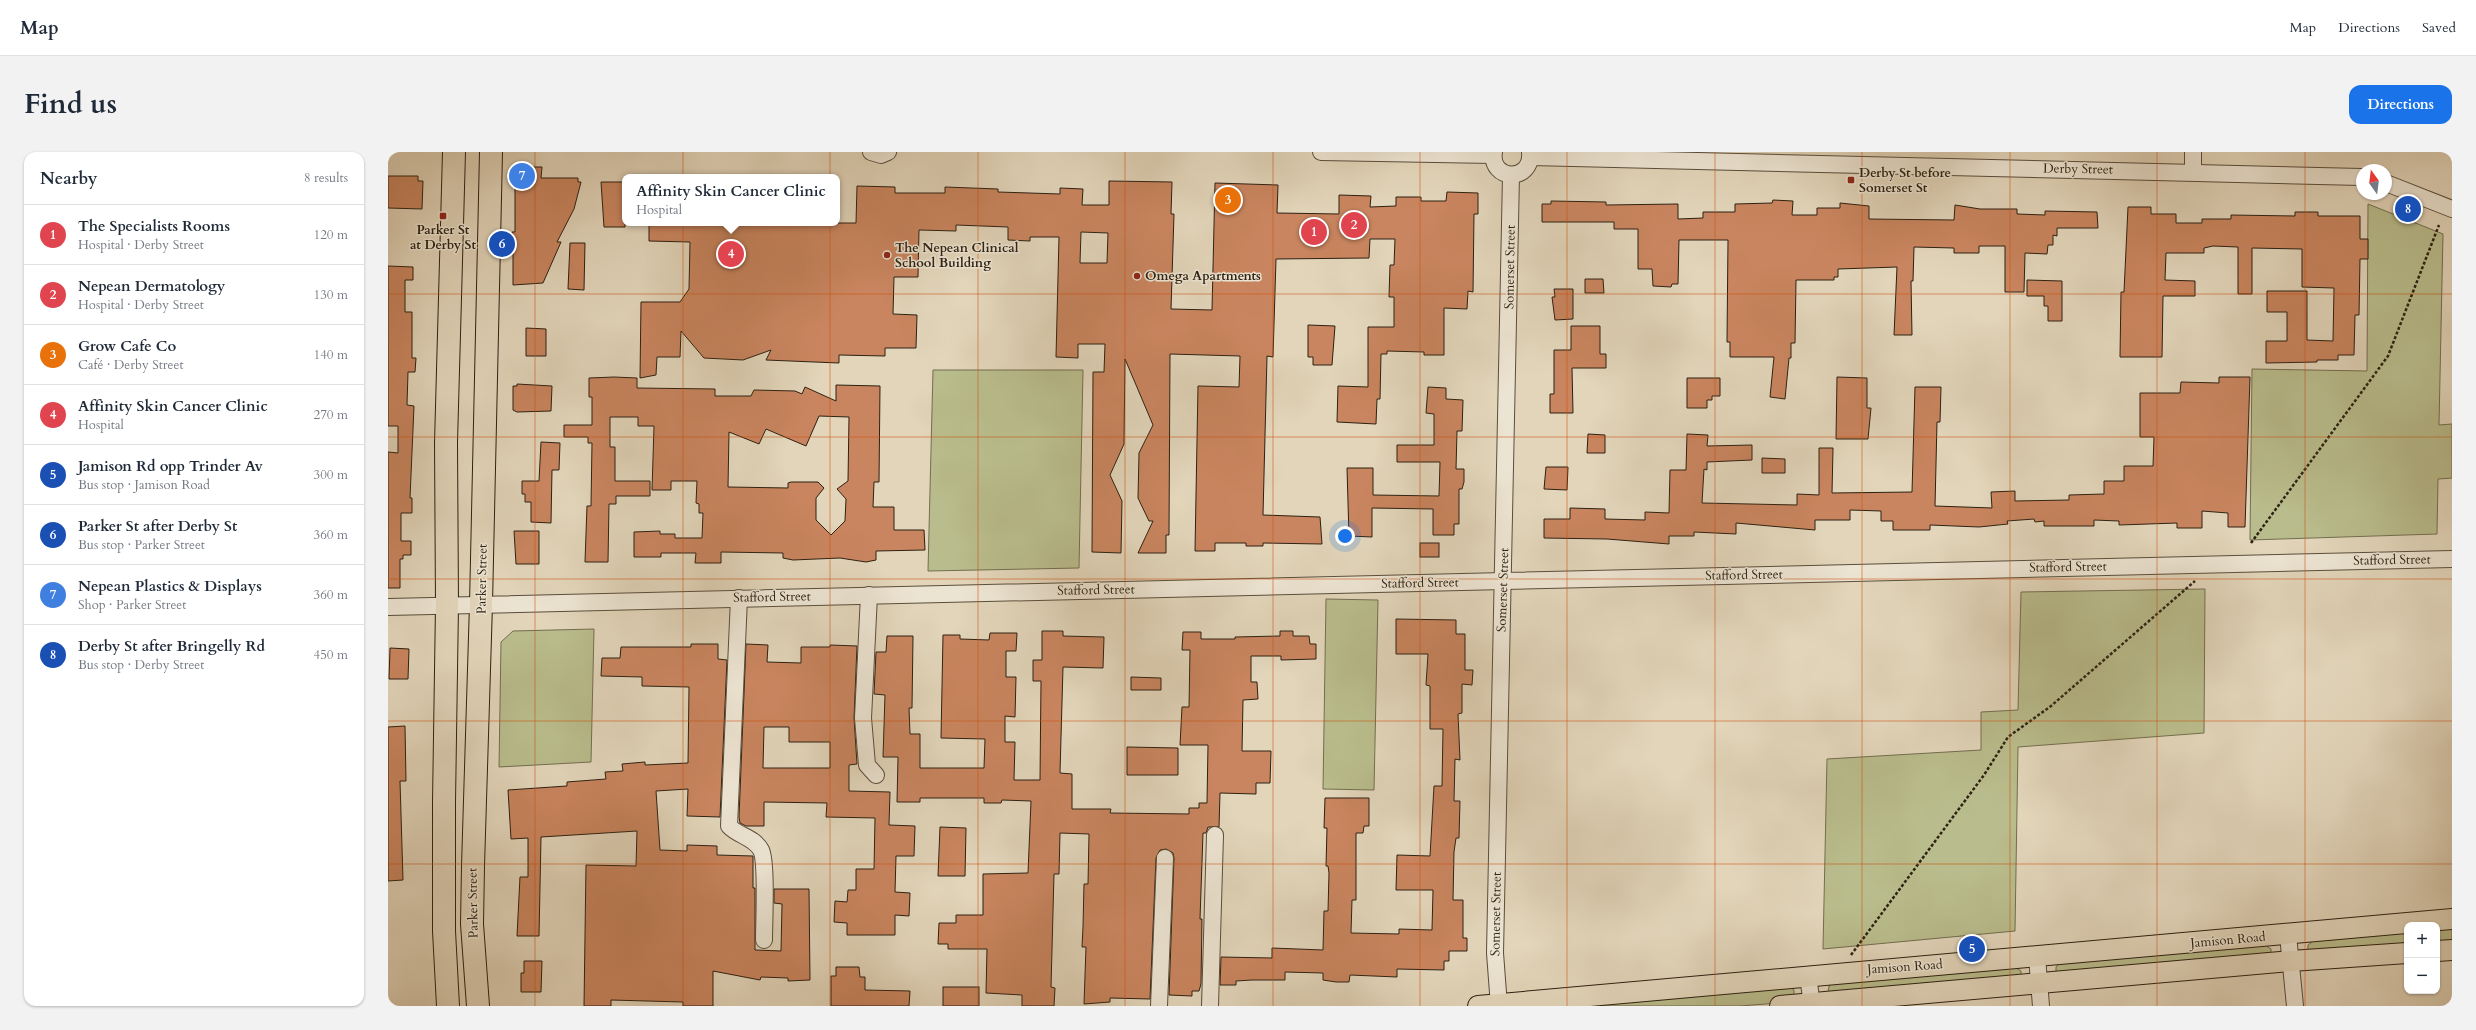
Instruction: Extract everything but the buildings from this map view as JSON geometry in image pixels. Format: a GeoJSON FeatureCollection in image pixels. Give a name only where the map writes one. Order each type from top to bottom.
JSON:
{"type":"FeatureCollection","features":[{"type":"Feature","properties":{"kind":"highway"},"geometry":{"type":"LineString","coordinates":[[448,1006],[444,883],[447,605],[446,443],[454,152]]}},
{"type":"Feature","properties":{"kind":"highway","name":"Parker Street"},"geometry":{"type":"LineString","coordinates":[[478,1006],[472,924],[472,866],[481,604],[491,152]]}},
{"type":"Feature","properties":{"kind":"main road","name":"Jamison Road"},"geometry":{"type":"LineString","coordinates":[[1478,1006],[1850,971],[2036,957],[2452,919]]}},
{"type":"Feature","properties":{"kind":"main road"},"geometry":{"type":"LineString","coordinates":[[2440,951],[2452,950]]}},
{"type":"Feature","properties":{"kind":"main road","name":"Jamison Road"},"geometry":{"type":"LineString","coordinates":[[1780,1006],[1811,1005],[2291,961],[2404,953]]}},
{"type":"Feature","properties":{"kind":"street"},"geometry":{"type":"LineString","coordinates":[[871,152],[881,155],[888,152]]}},
{"type":"Feature","properties":{"kind":"street"},"geometry":{"type":"LineString","coordinates":[[1321,152],[1493,154],[1496,167],[1500,171],[1512,175],[1522,172],[1530,163],[1531,155]]}},
{"type":"Feature","properties":{"kind":"street"},"geometry":{"type":"LineString","coordinates":[[2193,152],[2193,172]]}},
{"type":"Feature","properties":{"kind":"street","name":"Derby Street"},"geometry":{"type":"LineString","coordinates":[[1531,155],[2193,172],[2356,178]]}},
{"type":"Feature","properties":{"kind":"street","name":"Somerset Street"},"geometry":{"type":"LineString","coordinates":[[1499,1005],[1495,953],[1512,175]]}},
{"type":"Feature","properties":{"kind":"street"},"geometry":{"type":"LineString","coordinates":[[2392,185],[2452,209]]}},
{"type":"Feature","properties":{"kind":"street","name":"Stafford Street"},"geometry":{"type":"LineString","coordinates":[[388,607],[2452,559]]}},
{"type":"Feature","properties":{"kind":"street"},"geometry":{"type":"LineString","coordinates":[[868,595],[863,718],[867,765],[876,775]]}},
{"type":"Feature","properties":{"kind":"street"},"geometry":{"type":"LineString","coordinates":[[739,598],[729,826],[734,831],[750,838],[762,850],[765,878],[764,940]]}},
{"type":"Feature","properties":{"kind":"street"},"geometry":{"type":"LineString","coordinates":[[1210,1006],[1214,835]]}},
{"type":"Feature","properties":{"kind":"street"},"geometry":{"type":"LineString","coordinates":[[1159,1006],[1165,858]]}},
{"type":"Feature","properties":{"kind":"street"},"geometry":{"type":"LineString","coordinates":[[2288,935],[2295,1006]]}},
{"type":"Feature","properties":{"kind":"street"},"geometry":{"type":"LineString","coordinates":[[2036,957],[2041,1006]]}},
{"type":"Feature","properties":{"kind":"street"},"geometry":{"type":"LineString","coordinates":[[1808,975],[1811,1005]]}},
{"type":"Feature","properties":{"kind":"path"},"geometry":{"type":"LineString","coordinates":[[2251,543],[2388,356],[2439,225]]}},
{"type":"Feature","properties":{"kind":"path"},"geometry":{"type":"LineString","coordinates":[[1850,971],[1851,955],[1984,775],[2008,737],[2051,706],[2195,581]]}},
{"type":"Feature","properties":{"kind":"green space"},"geometry":{"type":"Polygon","coordinates":[[[2368,204],[2443,234],[2439,425],[2452,424],[2452,478],[2438,479],[2437,534],[2250,540],[2252,369],[2367,371],[2368,204]]]}},
{"type":"Feature","properties":{"kind":"green space"},"geometry":{"type":"Polygon","coordinates":[[[933,370],[1083,370],[1079,568],[928,571],[933,370]]]}},
{"type":"Feature","properties":{"kind":"green space"},"geometry":{"type":"Polygon","coordinates":[[[2205,589],[2204,733],[2018,747],[2015,931],[1823,949],[1827,759],[1981,750],[1981,712],[2018,710],[2021,592],[2205,589]]]}},
{"type":"Feature","properties":{"kind":"green space"},"geometry":{"type":"Polygon","coordinates":[[[1326,599],[1378,600],[1374,790],[1323,789],[1326,599]]]}},
{"type":"Feature","properties":{"kind":"green space"},"geometry":{"type":"Polygon","coordinates":[[[594,629],[591,762],[499,767],[501,642],[513,631],[594,629]]]}},
{"type":"Feature","properties":{"kind":"green space"},"geometry":{"type":"Polygon","coordinates":[[[2452,928],[2452,944],[2440,945],[2440,930],[2452,928]]]}},
{"type":"Feature","properties":{"kind":"green space"},"geometry":{"type":"Polygon","coordinates":[[[2404,932],[2404,948],[2308,951],[2308,945],[2313,941],[2404,932]]]}},
{"type":"Feature","properties":{"kind":"green space"},"geometry":{"type":"Polygon","coordinates":[[[2265,945],[2271,949],[2271,956],[2056,973],[2056,967],[2061,962],[2265,945]]]}},
{"type":"Feature","properties":{"kind":"green space"},"geometry":{"type":"Polygon","coordinates":[[[2015,967],[2021,971],[2021,978],[1828,993],[1829,986],[1835,982],[2015,967]]]}},
{"type":"Feature","properties":{"kind":"green space"},"geometry":{"type":"Polygon","coordinates":[[[1789,986],[1794,990],[1794,998],[1791,1002],[1740,1006],[1562,1006],[1789,986]]]}},
{"type":"Feature","properties":{"kind":"place","name":"Nepean Plastics & Displays"},"geometry":{"type":"Point","coordinates":[522,176]}},
{"type":"Feature","properties":{"kind":"place","name":"Derby St before Somerset St"},"geometry":{"type":"Point","coordinates":[1851,180]}},
{"type":"Feature","properties":{"kind":"place","name":"Grow Cafe Co"},"geometry":{"type":"Point","coordinates":[1228,200]}},
{"type":"Feature","properties":{"kind":"place","name":"Derby St after Bringelly Rd"},"geometry":{"type":"Point","coordinates":[2408,209]}},
{"type":"Feature","properties":{"kind":"place","name":"Parker St at Derby St"},"geometry":{"type":"Point","coordinates":[443,216]}},
{"type":"Feature","properties":{"kind":"place","name":"Nepean Dermatology"},"geometry":{"type":"Point","coordinates":[1354,225]}},
{"type":"Feature","properties":{"kind":"place","name":"The Specialists Rooms"},"geometry":{"type":"Point","coordinates":[1314,232]}},
{"type":"Feature","properties":{"kind":"place","name":"Parker St after Derby St"},"geometry":{"type":"Point","coordinates":[502,244]}},
{"type":"Feature","properties":{"kind":"place","name":"Affinity Skin Cancer Clinic"},"geometry":{"type":"Point","coordinates":[731,254]}},
{"type":"Feature","properties":{"kind":"place","name":"The Nepean Clinical School Building"},"geometry":{"type":"Point","coordinates":[887,255]}},
{"type":"Feature","properties":{"kind":"place","name":"Omega Apartments"},"geometry":{"type":"Point","coordinates":[1137,276]}},
{"type":"Feature","properties":{"kind":"place","name":"Jamison Rd opp Trinder Av"},"geometry":{"type":"Point","coordinates":[1972,949]}}]}
